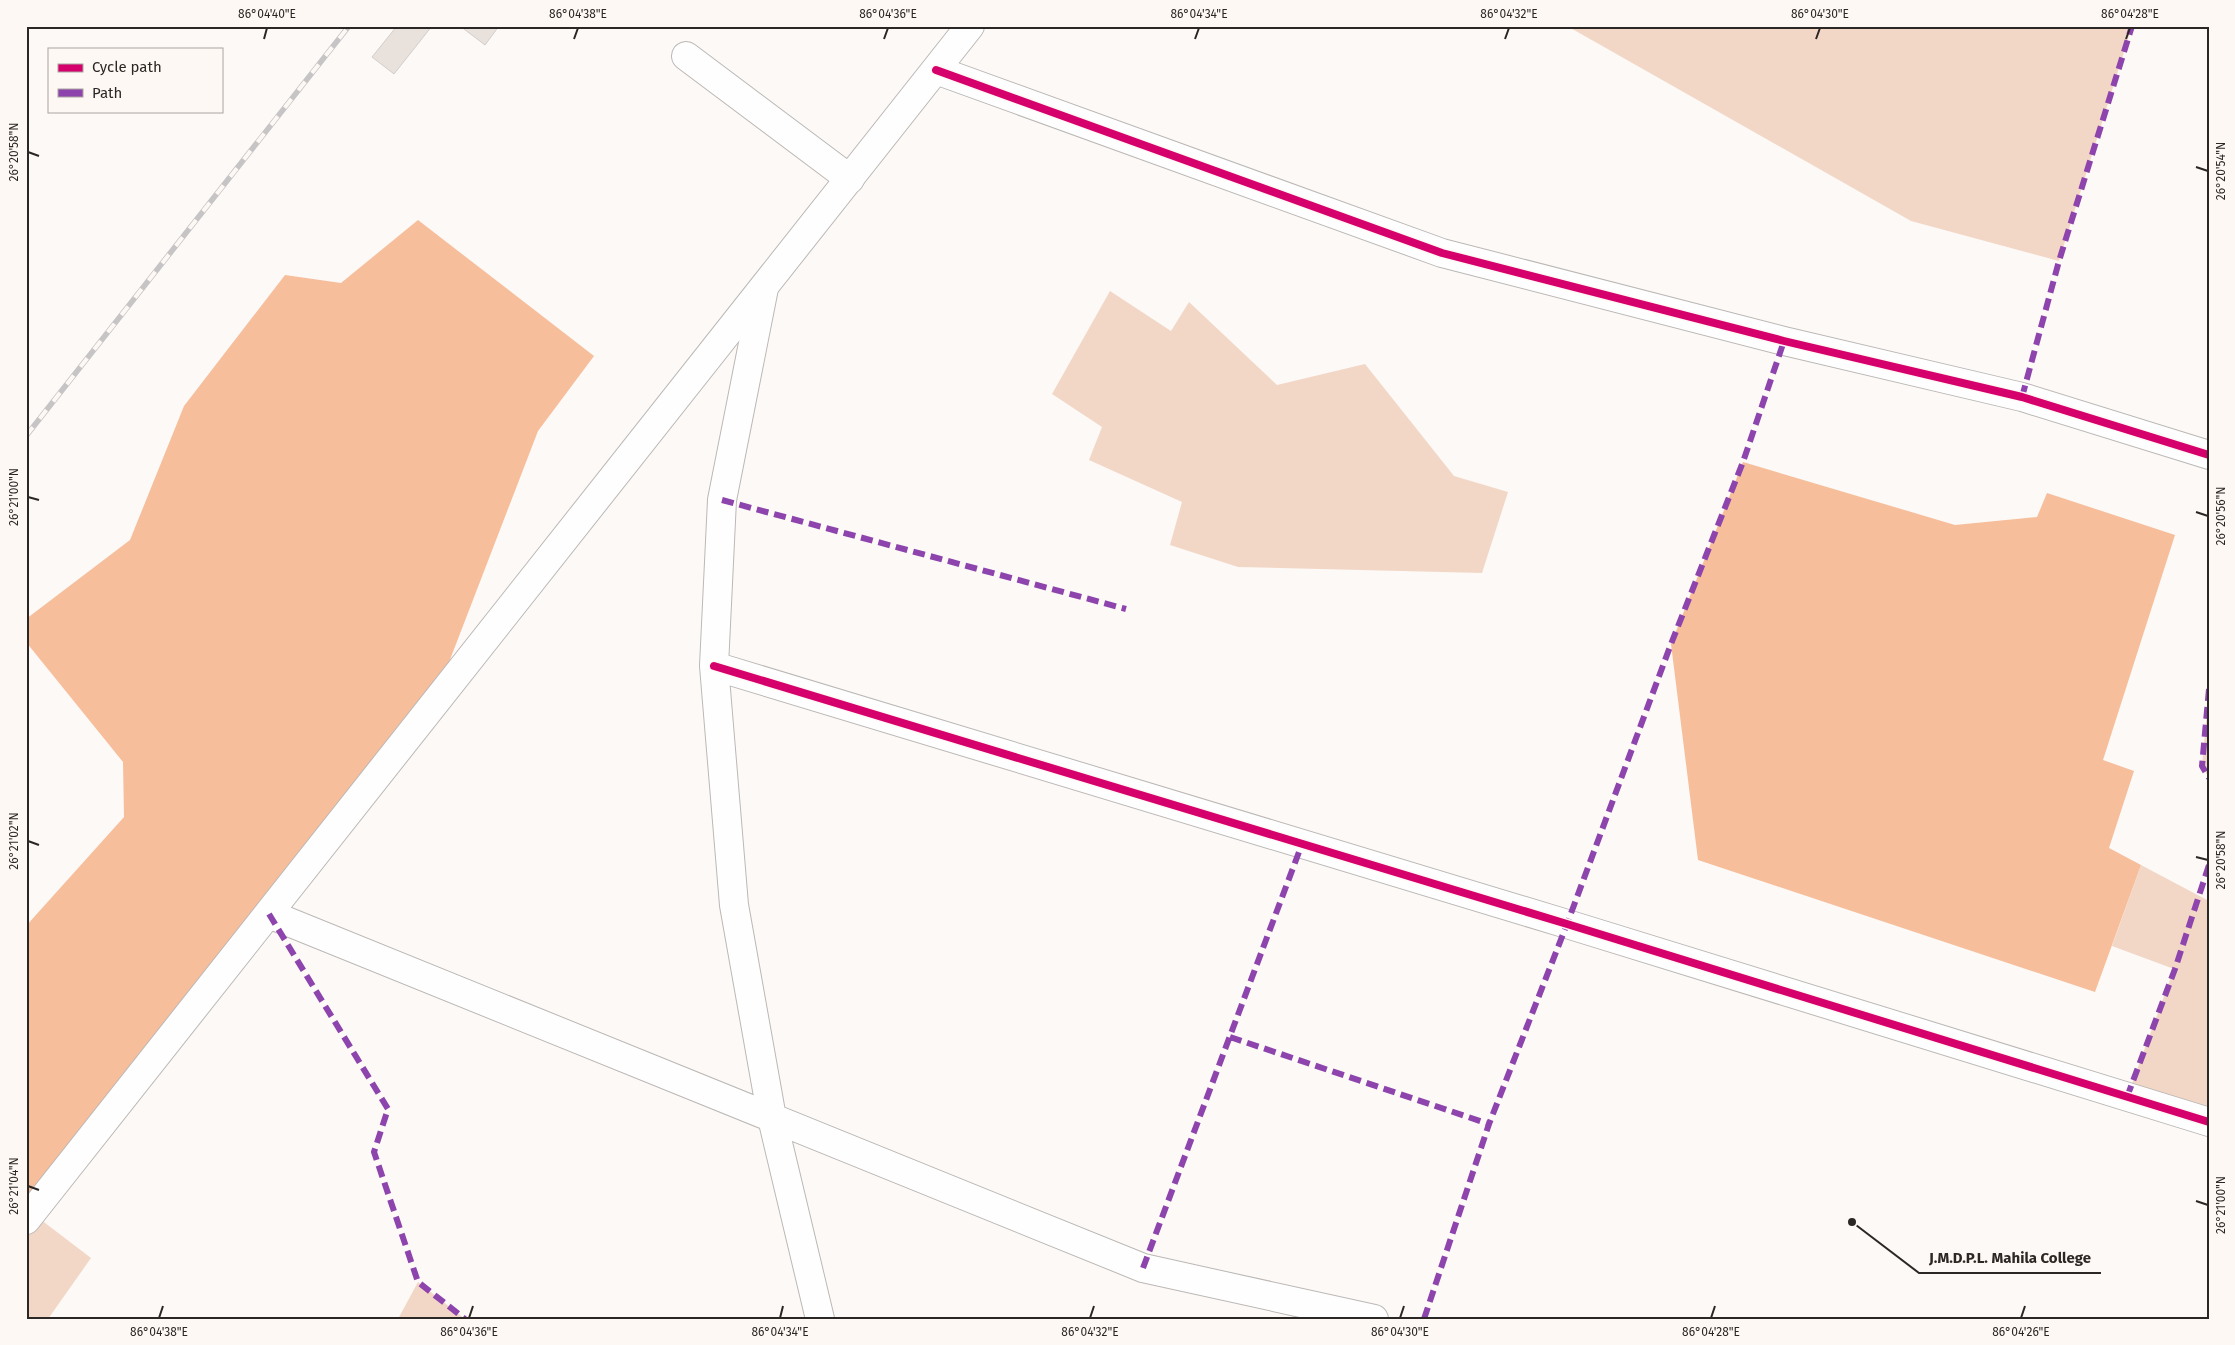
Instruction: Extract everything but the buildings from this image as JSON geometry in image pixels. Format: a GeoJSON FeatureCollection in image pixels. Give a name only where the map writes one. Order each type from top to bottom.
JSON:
{"type":"FeatureCollection","features":[{"type":"Feature","properties":{"kind":"street"},"geometry":{"type":"LineString","coordinates":[[26,1220],[970,26]]}},
{"type":"Feature","properties":{"kind":"street"},"geometry":{"type":"LineString","coordinates":[[686,56],[850,179]]}},
{"type":"Feature","properties":{"kind":"street"},"geometry":{"type":"LineString","coordinates":[[936,70],[1442,253],[1784,341],[2022,397],[2209,456]]}},
{"type":"Feature","properties":{"kind":"street"},"geometry":{"type":"LineString","coordinates":[[764,288],[722,500],[714,666],[734,905],[772,1118],[820,1319]]}},
{"type":"Feature","properties":{"kind":"street"},"geometry":{"type":"LineString","coordinates":[[714,666],[1567,924],[2209,1122]]}},
{"type":"Feature","properties":{"kind":"street"},"geometry":{"type":"LineString","coordinates":[[269,914],[1143,1268],[1374,1319]]}},
{"type":"Feature","properties":{"kind":"shaded area"},"geometry":{"type":"Polygon","coordinates":[[[1567,26],[2132,26],[2059,261],[1911,221],[1567,26]]]}},
{"type":"Feature","properties":{"kind":"shaded area"},"geometry":{"type":"Polygon","coordinates":[[[418,220],[594,356],[538,431],[431,709],[26,1220],[26,926],[124,817],[123,762],[26,642],[26,619],[130,540],[184,406],[285,275],[341,283],[418,220]]]}},
{"type":"Feature","properties":{"kind":"shaded area"},"geometry":{"type":"Polygon","coordinates":[[[1110,291],[1171,331],[1189,302],[1277,385],[1365,364],[1454,476],[1508,492],[1482,573],[1238,567],[1170,545],[1182,502],[1089,460],[1102,427],[1052,394],[1110,291]]]}},
{"type":"Feature","properties":{"kind":"shaded area"},"geometry":{"type":"Polygon","coordinates":[[[1743,462],[1955,525],[2037,517],[2047,493],[2175,535],[2103,760],[2134,771],[2109,848],[2141,865],[2095,992],[1698,860],[1671,644],[1743,462]]]}},
{"type":"Feature","properties":{"kind":"shaded area"},"geometry":{"type":"Polygon","coordinates":[[[2209,689],[2209,778],[2202,766],[2209,689]]]}},
{"type":"Feature","properties":{"kind":"shaded area"},"geometry":{"type":"Polygon","coordinates":[[[2141,865],[2209,901],[2209,1122],[2127,1097],[2174,969],[2112,946],[2141,865]]]}},
{"type":"Feature","properties":{"kind":"shaded area"},"geometry":{"type":"Polygon","coordinates":[[[32,1213],[91,1258],[48,1319],[26,1319],[26,1220],[32,1213]]]}},
{"type":"Feature","properties":{"kind":"shaded area"},"geometry":{"type":"Polygon","coordinates":[[[418,1282],[465,1319],[398,1319],[418,1282]]]}},
{"type":"Feature","properties":{"kind":"railway"},"geometry":{"type":"LineString","coordinates":[[26,436],[349,26]]}},
{"type":"Feature","properties":{"kind":"marked path"},"geometry":{"type":"LineString","coordinates":[[2022,397],[2059,261],[2132,26]]}},
{"type":"Feature","properties":{"kind":"marked path"},"geometry":{"type":"LineString","coordinates":[[1424,1319],[1489,1124],[1567,924],[1671,644],[1743,462],[1784,341]]}},
{"type":"Feature","properties":{"kind":"marked path"},"geometry":{"type":"LineString","coordinates":[[722,500],[1126,609]]}},
{"type":"Feature","properties":{"kind":"marked path"},"geometry":{"type":"LineString","coordinates":[[2209,689],[2202,766],[2209,778]]}},
{"type":"Feature","properties":{"kind":"marked path"},"geometry":{"type":"LineString","coordinates":[[1143,1268],[1302,844]]}},
{"type":"Feature","properties":{"kind":"marked path"},"geometry":{"type":"LineString","coordinates":[[2127,1097],[2175,969],[2209,865]]}},
{"type":"Feature","properties":{"kind":"marked path"},"geometry":{"type":"LineString","coordinates":[[269,914],[388,1109],[374,1152],[418,1282],[465,1319]]}},
{"type":"Feature","properties":{"kind":"marked path"},"geometry":{"type":"LineString","coordinates":[[1230,1037],[1489,1124]]}},
{"type":"Feature","properties":{"kind":"cycle path"},"geometry":{"type":"LineString","coordinates":[[936,70],[1442,253],[1784,341],[2022,397],[2209,455]]}},
{"type":"Feature","properties":{"kind":"cycle path"},"geometry":{"type":"LineString","coordinates":[[714,666],[1567,924],[2209,1122]]}},
{"type":"Feature","properties":{"kind":"place","name":"J.M.D.P.L. Mahila College"},"geometry":{"type":"Point","coordinates":[1852,1222]}}]}
